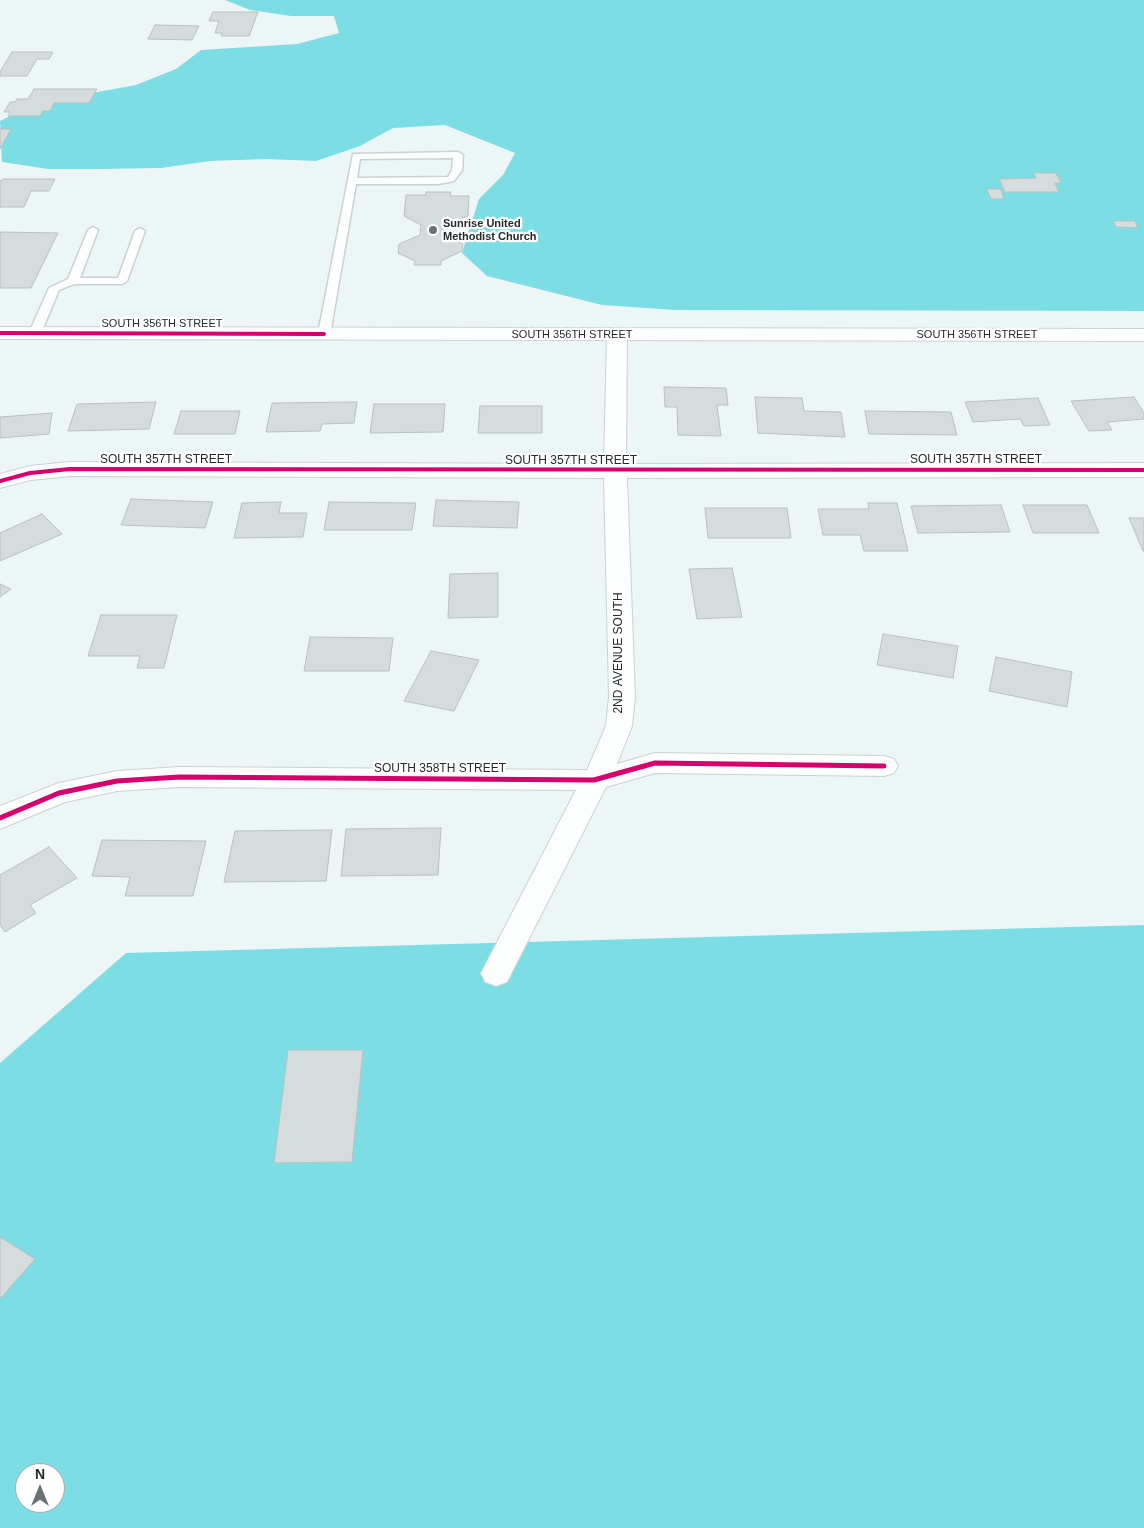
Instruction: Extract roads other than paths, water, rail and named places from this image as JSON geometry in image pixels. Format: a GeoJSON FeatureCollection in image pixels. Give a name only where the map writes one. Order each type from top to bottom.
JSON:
{"type":"FeatureCollection","features":[{"type":"Feature","properties":{"kind":"street","name":"SOUTH 356TH STREET"},"geometry":{"type":"LineString","coordinates":[[0,333],[1144,335]]}},
{"type":"Feature","properties":{"kind":"street","name":"2ND AVENUE SOUTH"},"geometry":{"type":"LineString","coordinates":[[496,973],[612,744],[619,726],[622,698],[616,472],[617,335]]}},
{"type":"Feature","properties":{"kind":"street","name":"SOUTH 357TH STREET"},"geometry":{"type":"LineString","coordinates":[[0,480],[30,473],[70,469],[616,472],[1144,470]]}},
{"type":"Feature","properties":{"kind":"street","name":"SOUTH 358TH STREET"},"geometry":{"type":"LineString","coordinates":[[0,818],[59,793],[117,781],[179,777],[594,780],[655,763],[884,766]]}},
{"type":"Feature","properties":{"kind":"lane"},"geometry":{"type":"LineString","coordinates":[[324,334],[356,156],[458,155],[457,170],[451,178],[438,181],[352,180]]}},
{"type":"Feature","properties":{"kind":"lane"},"geometry":{"type":"LineString","coordinates":[[73,281],[93,230]]}},
{"type":"Feature","properties":{"kind":"lane"},"geometry":{"type":"LineString","coordinates":[[36,333],[54,288],[73,281],[122,281],[140,231]]}},
{"type":"Feature","properties":{"kind":"place","name":"Sunrise United Methodist Church"},"geometry":{"type":"Point","coordinates":[433,230]}}]}
